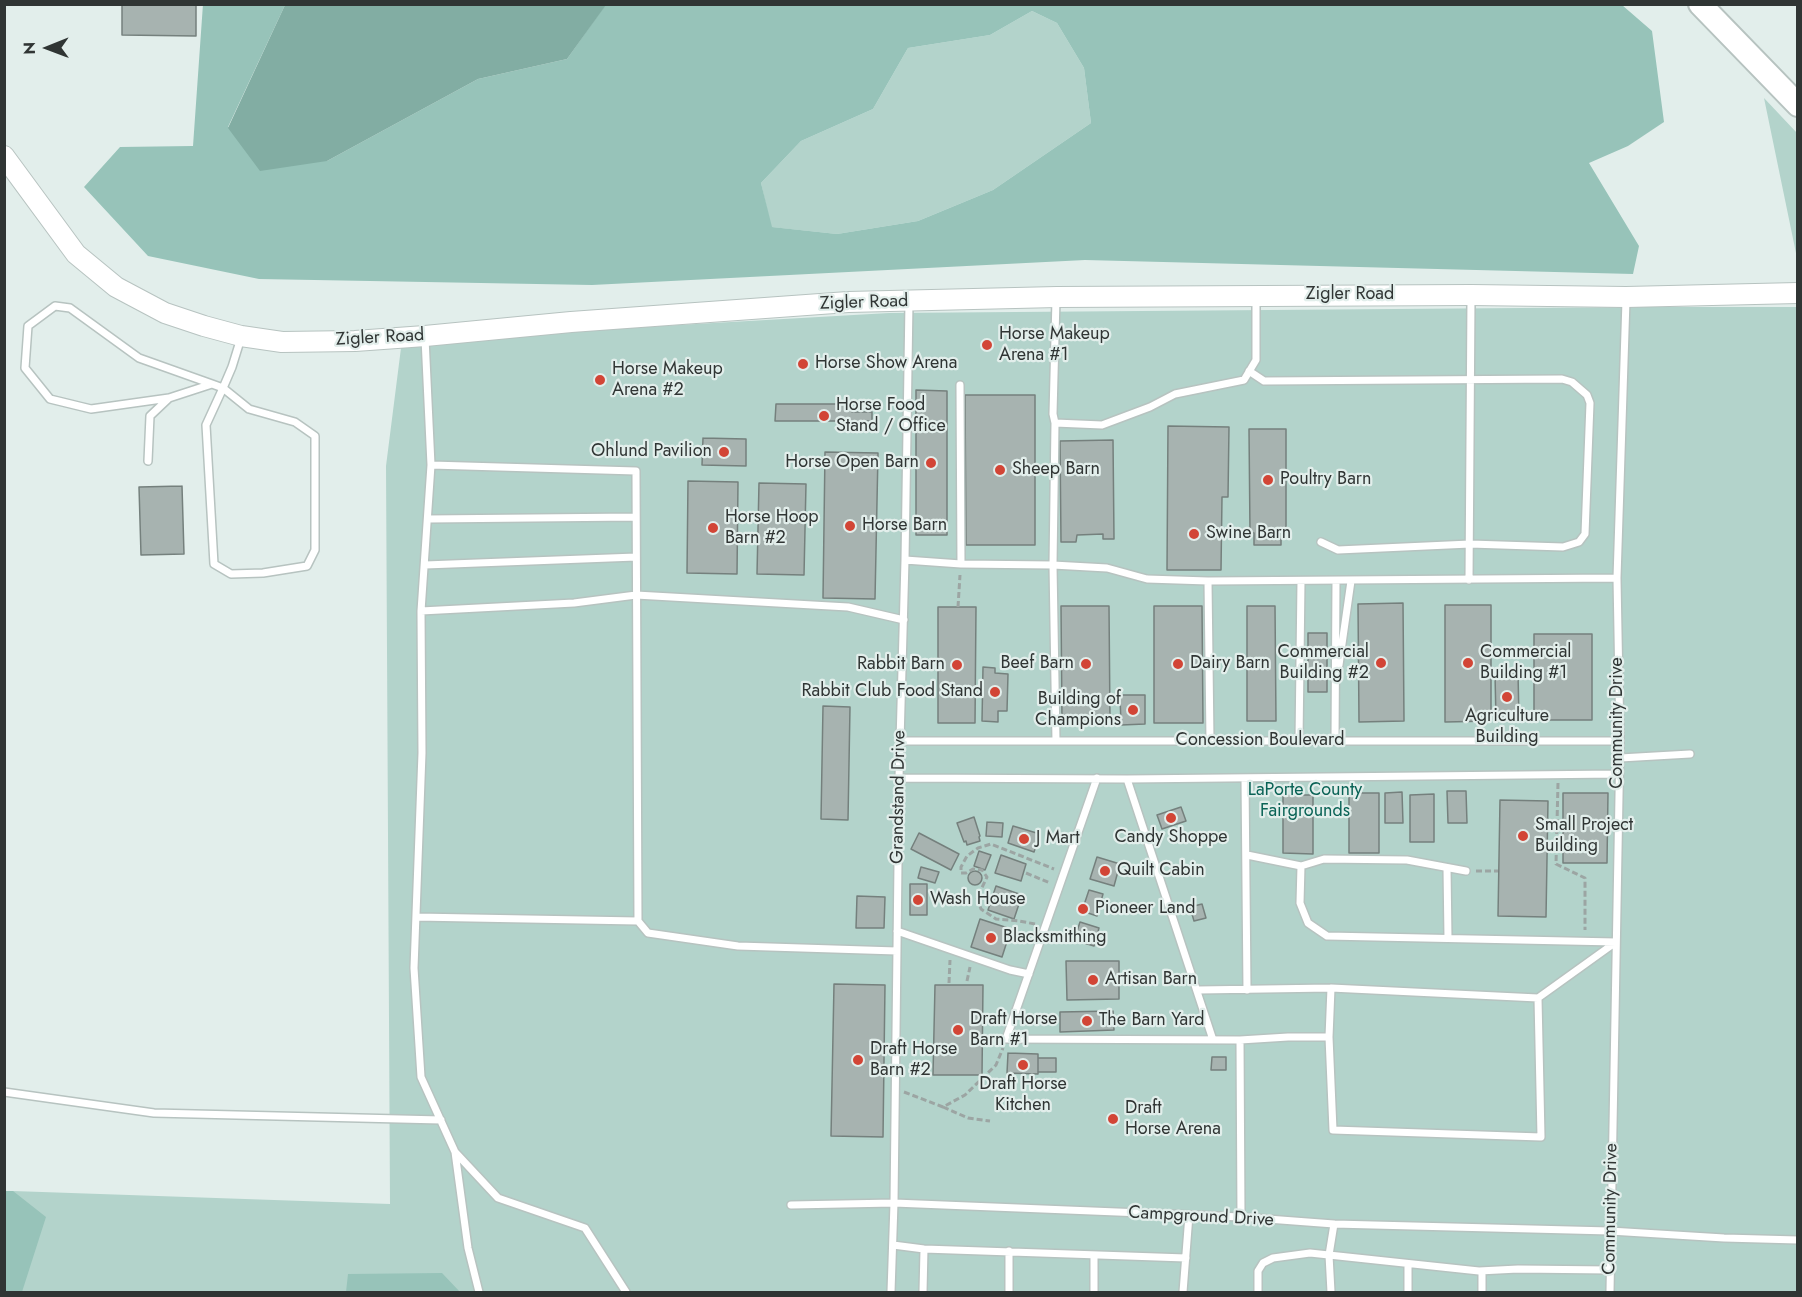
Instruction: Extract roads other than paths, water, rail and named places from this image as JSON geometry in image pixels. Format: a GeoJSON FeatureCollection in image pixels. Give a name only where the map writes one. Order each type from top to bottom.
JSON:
{"type":"FeatureCollection","features":[{"type":"Feature","properties":{"kind":"main road"},"geometry":{"type":"LineString","coordinates":[[1700,4],[1797,105]]}},
{"type":"Feature","properties":{"kind":"street","name":"Zigler Road"},"geometry":{"type":"LineString","coordinates":[[4,156],[76,254],[116,287],[165,313],[204,326],[241,336],[282,342],[424,336],[571,322],[825,303],[1057,297],[1471,295],[1626,297],[1797,293]]}},
{"type":"Feature","properties":{"kind":"lane"},"geometry":{"type":"LineString","coordinates":[[1469,580],[1471,295]]}},
{"type":"Feature","properties":{"kind":"lane"},"geometry":{"type":"LineString","coordinates":[[1055,423],[1101,425],[1175,394],[1244,380],[1256,360],[1256,296]]}},
{"type":"Feature","properties":{"kind":"lane"},"geometry":{"type":"LineString","coordinates":[[1056,741],[1053,565],[1055,423],[1053,414],[1057,297]]}},
{"type":"Feature","properties":{"kind":"lane","name":"Community Drive"},"geometry":{"type":"LineString","coordinates":[[1610,1293],[1620,758],[1617,578],[1626,297]]}},
{"type":"Feature","properties":{"kind":"lane","name":"Grandstand Drive"},"geometry":{"type":"LineString","coordinates":[[891,1293],[909,301]]}},
{"type":"Feature","properties":{"kind":"lane"},"geometry":{"type":"LineString","coordinates":[[212,384],[169,398],[91,409],[50,399],[25,368],[28,326],[55,306],[70,309],[139,358],[212,384],[223,388],[249,410],[295,422],[315,436],[315,550],[307,566],[264,573],[231,574],[214,564],[206,425],[223,388],[232,367],[241,336]]}},
{"type":"Feature","properties":{"kind":"lane"},"geometry":{"type":"LineString","coordinates":[[424,336],[431,465],[421,611],[422,753],[414,968],[421,1077],[455,1152],[468,1248],[479,1293]]}},
{"type":"Feature","properties":{"kind":"lane"},"geometry":{"type":"LineString","coordinates":[[1249,371],[1264,381],[1562,379],[1572,382],[1587,395],[1590,403],[1585,534],[1579,542],[1563,547],[1470,544],[1338,550],[1322,542]]}},
{"type":"Feature","properties":{"kind":"lane"},"geometry":{"type":"LineString","coordinates":[[960,385],[961,564]]}},
{"type":"Feature","properties":{"kind":"lane"},"geometry":{"type":"LineString","coordinates":[[148,461],[150,416],[169,398]]}},
{"type":"Feature","properties":{"kind":"lane"},"geometry":{"type":"LineString","coordinates":[[431,465],[636,471],[638,921],[648,933],[738,946],[897,951]]}},
{"type":"Feature","properties":{"kind":"lane"},"geometry":{"type":"LineString","coordinates":[[428,519],[636,517]]}},
{"type":"Feature","properties":{"kind":"lane"},"geometry":{"type":"LineString","coordinates":[[425,565],[636,556]]}},
{"type":"Feature","properties":{"kind":"lane"},"geometry":{"type":"LineString","coordinates":[[905,560],[1107,568],[1147,579],[1208,581],[1617,578]]}},
{"type":"Feature","properties":{"kind":"lane"},"geometry":{"type":"LineString","coordinates":[[1208,581],[1210,741]]}},
{"type":"Feature","properties":{"kind":"lane"},"geometry":{"type":"LineString","coordinates":[[1299,741],[1301,581]]}},
{"type":"Feature","properties":{"kind":"lane"},"geometry":{"type":"LineString","coordinates":[[1335,741],[1336,581]]}},
{"type":"Feature","properties":{"kind":"lane"},"geometry":{"type":"LineString","coordinates":[[1336,692],[1351,581]]}},
{"type":"Feature","properties":{"kind":"lane"},"geometry":{"type":"LineString","coordinates":[[421,611],[574,603],[636,595],[848,608],[904,620]]}},
{"type":"Feature","properties":{"kind":"lane","name":"Concession Boulevard"},"geometry":{"type":"LineString","coordinates":[[900,741],[1620,741]]}},
{"type":"Feature","properties":{"kind":"lane"},"geometry":{"type":"LineString","coordinates":[[1620,758],[1690,754]]}},
{"type":"Feature","properties":{"kind":"lane"},"geometry":{"type":"LineString","coordinates":[[900,778],[1127,779],[1619,774]]}},
{"type":"Feature","properties":{"kind":"lane"},"geometry":{"type":"LineString","coordinates":[[1097,778],[1006,1040],[1240,1040],[1329,1037]]}},
{"type":"Feature","properties":{"kind":"lane"},"geometry":{"type":"LineString","coordinates":[[1245,778],[1247,990]]}},
{"type":"Feature","properties":{"kind":"lane"},"geometry":{"type":"LineString","coordinates":[[1127,779],[1213,1040]]}},
{"type":"Feature","properties":{"kind":"lane"},"geometry":{"type":"LineString","coordinates":[[1247,855],[1301,866],[1324,859],[1407,860],[1466,871]]}},
{"type":"Feature","properties":{"kind":"lane"},"geometry":{"type":"LineString","coordinates":[[1301,866],[1300,903],[1308,923],[1327,936],[1616,942]]}},
{"type":"Feature","properties":{"kind":"lane"},"geometry":{"type":"LineString","coordinates":[[1447,868],[1448,938]]}},
{"type":"Feature","properties":{"kind":"lane"},"geometry":{"type":"LineString","coordinates":[[416,917],[638,921]]}},
{"type":"Feature","properties":{"kind":"lane"},"geometry":{"type":"LineString","coordinates":[[897,931],[1010,970],[1029,974]]}},
{"type":"Feature","properties":{"kind":"lane"},"geometry":{"type":"LineString","coordinates":[[1198,990],[1331,988],[1538,998],[1616,942]]}},
{"type":"Feature","properties":{"kind":"lane"},"geometry":{"type":"LineString","coordinates":[[1331,988],[1329,1037],[1332,1130],[1541,1137],[1538,998]]}},
{"type":"Feature","properties":{"kind":"lane"},"geometry":{"type":"LineString","coordinates":[[1240,1040],[1241,1217]]}},
{"type":"Feature","properties":{"kind":"lane"},"geometry":{"type":"LineString","coordinates":[[4,1092],[154,1113],[441,1120]]}},
{"type":"Feature","properties":{"kind":"lane"},"geometry":{"type":"LineString","coordinates":[[455,1152],[498,1198],[585,1228],[626,1293]]}},
{"type":"Feature","properties":{"kind":"lane","name":"Campground Drive"},"geometry":{"type":"LineString","coordinates":[[791,1205],[894,1203],[1241,1217],[1334,1224],[1610,1231],[1797,1240]]}},
{"type":"Feature","properties":{"kind":"lane"},"geometry":{"type":"LineString","coordinates":[[1183,1293],[1189,1215]]}},
{"type":"Feature","properties":{"kind":"lane"},"geometry":{"type":"LineString","coordinates":[[1331,1293],[1329,1255],[1334,1224]]}},
{"type":"Feature","properties":{"kind":"lane"},"geometry":{"type":"LineString","coordinates":[[893,1245],[924,1249],[1186,1258]]}},
{"type":"Feature","properties":{"kind":"lane"},"geometry":{"type":"LineString","coordinates":[[923,1293],[924,1249]]}},
{"type":"Feature","properties":{"kind":"lane"},"geometry":{"type":"LineString","coordinates":[[1009,1293],[1010,1251]]}},
{"type":"Feature","properties":{"kind":"lane"},"geometry":{"type":"LineString","coordinates":[[1258,1293],[1258,1271],[1263,1263],[1273,1258],[1310,1253],[1482,1271],[1610,1270]]}},
{"type":"Feature","properties":{"kind":"lane"},"geometry":{"type":"LineString","coordinates":[[1094,1254],[1094,1293]]}},
{"type":"Feature","properties":{"kind":"lane"},"geometry":{"type":"LineString","coordinates":[[1408,1264],[1408,1293]]}},
{"type":"Feature","properties":{"kind":"lane"},"geometry":{"type":"LineString","coordinates":[[1482,1271],[1482,1293]]}},
{"type":"Feature","properties":{"kind":"place","name":"Horse Makeup Arena #1"},"geometry":{"type":"Point","coordinates":[987,345]}},
{"type":"Feature","properties":{"kind":"place","name":"Horse Show Arena"},"geometry":{"type":"Point","coordinates":[803,364]}},
{"type":"Feature","properties":{"kind":"place","name":"Horse Makeup Arena #2"},"geometry":{"type":"Point","coordinates":[600,380]}},
{"type":"Feature","properties":{"kind":"place","name":"Horse Food Stand / Office"},"geometry":{"type":"Point","coordinates":[824,416]}},
{"type":"Feature","properties":{"kind":"place","name":"Ohlund Pavilion"},"geometry":{"type":"Point","coordinates":[724,452]}},
{"type":"Feature","properties":{"kind":"place","name":"Horse Open Barn"},"geometry":{"type":"Point","coordinates":[931,463]}},
{"type":"Feature","properties":{"kind":"place","name":"Sheep Barn"},"geometry":{"type":"Point","coordinates":[1000,470]}},
{"type":"Feature","properties":{"kind":"place","name":"Poultry Barn"},"geometry":{"type":"Point","coordinates":[1268,480]}},
{"type":"Feature","properties":{"kind":"place","name":"Horse Barn"},"geometry":{"type":"Point","coordinates":[850,526]}},
{"type":"Feature","properties":{"kind":"place","name":"Horse Hoop Barn #2"},"geometry":{"type":"Point","coordinates":[713,528]}},
{"type":"Feature","properties":{"kind":"place","name":"Swine Barn"},"geometry":{"type":"Point","coordinates":[1194,534]}},
{"type":"Feature","properties":{"kind":"place","name":"Commercial Building #2"},"geometry":{"type":"Point","coordinates":[1381,663]}},
{"type":"Feature","properties":{"kind":"place","name":"Commercial Building #1"},"geometry":{"type":"Point","coordinates":[1468,663]}},
{"type":"Feature","properties":{"kind":"place","name":"Beef Barn"},"geometry":{"type":"Point","coordinates":[1086,664]}},
{"type":"Feature","properties":{"kind":"place","name":"Dairy Barn"},"geometry":{"type":"Point","coordinates":[1178,664]}},
{"type":"Feature","properties":{"kind":"place","name":"Rabbit Barn"},"geometry":{"type":"Point","coordinates":[957,665]}},
{"type":"Feature","properties":{"kind":"place","name":"Rabbit Club Food Stand"},"geometry":{"type":"Point","coordinates":[995,692]}},
{"type":"Feature","properties":{"kind":"place","name":"Agriculture Building"},"geometry":{"type":"Point","coordinates":[1507,697]}},
{"type":"Feature","properties":{"kind":"place","name":"Building of Champions"},"geometry":{"type":"Point","coordinates":[1133,710]}},
{"type":"Feature","properties":{"kind":"place","name":"Candy Shoppe"},"geometry":{"type":"Point","coordinates":[1171,818]}},
{"type":"Feature","properties":{"kind":"place","name":"Small Project Building"},"geometry":{"type":"Point","coordinates":[1523,836]}},
{"type":"Feature","properties":{"kind":"place","name":"J Mart"},"geometry":{"type":"Point","coordinates":[1024,839]}},
{"type":"Feature","properties":{"kind":"place","name":"Quilt Cabin"},"geometry":{"type":"Point","coordinates":[1105,871]}},
{"type":"Feature","properties":{"kind":"place","name":"Wash House"},"geometry":{"type":"Point","coordinates":[918,900]}},
{"type":"Feature","properties":{"kind":"place","name":"Pioneer Land"},"geometry":{"type":"Point","coordinates":[1083,909]}},
{"type":"Feature","properties":{"kind":"place","name":"Blacksmithing"},"geometry":{"type":"Point","coordinates":[991,938]}},
{"type":"Feature","properties":{"kind":"place","name":"Artisan Barn"},"geometry":{"type":"Point","coordinates":[1093,980]}},
{"type":"Feature","properties":{"kind":"place","name":"The Barn Yard"},"geometry":{"type":"Point","coordinates":[1087,1021]}},
{"type":"Feature","properties":{"kind":"place","name":"Draft Horse Barn #1"},"geometry":{"type":"Point","coordinates":[958,1030]}},
{"type":"Feature","properties":{"kind":"place","name":"Draft Horse Barn #2"},"geometry":{"type":"Point","coordinates":[858,1060]}},
{"type":"Feature","properties":{"kind":"place","name":"Draft Horse Kitchen"},"geometry":{"type":"Point","coordinates":[1023,1065]}},
{"type":"Feature","properties":{"kind":"place","name":"Draft Horse Arena"},"geometry":{"type":"Point","coordinates":[1113,1119]}},
{"type":"Feature","properties":{"kind":"park label","name":"LaPorte County Fairgrounds"},"geometry":{"type":"Point","coordinates":[1305,801]}}]}
